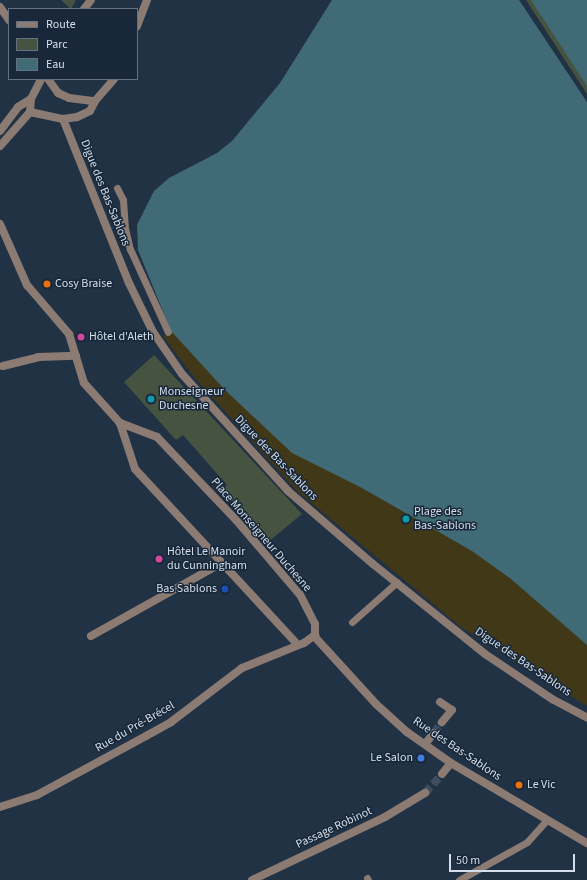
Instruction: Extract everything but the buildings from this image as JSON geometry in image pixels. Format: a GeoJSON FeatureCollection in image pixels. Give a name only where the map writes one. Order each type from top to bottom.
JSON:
{"type":"FeatureCollection","features":[{"type":"Feature","properties":{"kind":"street"},"geometry":{"type":"LineString","coordinates":[[85,8],[91,0]]}},
{"type":"Feature","properties":{"kind":"street"},"geometry":{"type":"LineString","coordinates":[[138,23],[147,0]]}},
{"type":"Feature","properties":{"kind":"street"},"geometry":{"type":"LineString","coordinates":[[0,7],[8,19]]}},
{"type":"Feature","properties":{"kind":"street"},"geometry":{"type":"LineString","coordinates":[[0,146],[30,112],[31,99],[40,80]]}},
{"type":"Feature","properties":{"kind":"street"},"geometry":{"type":"LineString","coordinates":[[49,80],[58,93],[69,98],[94,101]]}},
{"type":"Feature","properties":{"kind":"street"},"geometry":{"type":"LineString","coordinates":[[30,112],[64,119],[90,112],[94,101],[113,80]]}},
{"type":"Feature","properties":{"kind":"street"},"geometry":{"type":"LineString","coordinates":[[0,131],[18,107],[31,99]]}},
{"type":"Feature","properties":{"kind":"street","name":"Digue des Bas-Sablons"},"geometry":{"type":"LineString","coordinates":[[64,119],[129,284],[153,332],[182,374],[288,491],[485,654],[552,699],[587,718]]}},
{"type":"Feature","properties":{"kind":"street","name":"Place Monseigneur Duchesne"},"geometry":{"type":"LineString","coordinates":[[0,224],[27,284],[69,334],[84,383],[120,424],[135,469],[220,564],[297,644]]}},
{"type":"Feature","properties":{"kind":"street"},"geometry":{"type":"LineString","coordinates":[[3,366],[38,357],[76,356]]}},
{"type":"Feature","properties":{"kind":"street","name":"Place Monseigneur Duchesne"},"geometry":{"type":"LineString","coordinates":[[120,424],[157,437],[237,521],[300,595],[316,624],[314,636]]}},
{"type":"Feature","properties":{"kind":"street"},"geometry":{"type":"LineString","coordinates":[[91,636],[220,564]]}},
{"type":"Feature","properties":{"kind":"street"},"geometry":{"type":"LineString","coordinates":[[297,644],[314,636]]}},
{"type":"Feature","properties":{"kind":"street","name":"Rue des Bas-Sablons"},"geometry":{"type":"LineString","coordinates":[[314,636],[376,704],[425,744],[451,763],[546,821],[587,843]]}},
{"type":"Feature","properties":{"kind":"street","name":"Rue du Pré-Brécel"},"geometry":{"type":"LineString","coordinates":[[0,807],[37,795],[172,722],[242,668],[297,644]]}},
{"type":"Feature","properties":{"kind":"street"},"geometry":{"type":"LineString","coordinates":[[440,702],[452,710],[442,722]]}},
{"type":"Feature","properties":{"kind":"street"},"geometry":{"type":"LineString","coordinates":[[425,744],[434,733]]}},
{"type":"Feature","properties":{"kind":"street"},"geometry":{"type":"LineString","coordinates":[[442,774],[451,763]]}},
{"type":"Feature","properties":{"kind":"street","name":"Passage Robinot"},"geometry":{"type":"LineString","coordinates":[[252,880],[385,817],[425,792]]}},
{"type":"Feature","properties":{"kind":"lane"},"geometry":{"type":"LineString","coordinates":[[117,188],[123,200],[125,228],[130,249],[168,332]]}},
{"type":"Feature","properties":{"kind":"lane"},"geometry":{"type":"LineString","coordinates":[[352,622],[397,582]]}},
{"type":"Feature","properties":{"kind":"lane"},"geometry":{"type":"LineString","coordinates":[[459,880],[528,842],[546,821]]}},
{"type":"Feature","properties":{"kind":"green space"},"geometry":{"type":"Polygon","coordinates":[[[61,0],[76,0],[72,8],[61,0]]]}},
{"type":"Feature","properties":{"kind":"green space"},"geometry":{"type":"Polygon","coordinates":[[[526,0],[578,0],[587,15],[587,94],[526,0]]]}},
{"type":"Feature","properties":{"kind":"green space"},"geometry":{"type":"Polygon","coordinates":[[[154,355],[302,514],[268,542],[221,490],[227,485],[183,435],[176,440],[124,382],[154,355]]]}},
{"type":"Feature","properties":{"kind":"sand","name":"Plage des Bas-Sablons"},"geometry":{"type":"Polygon","coordinates":[[[171,331],[211,335],[587,606],[587,706],[461,627],[297,491],[194,377],[163,336],[171,331]]]}},
{"type":"Feature","properties":{"kind":"water"},"geometry":{"type":"Polygon","coordinates":[[[332,0],[519,0],[587,102],[587,645],[511,579],[472,551],[362,488],[292,453],[225,390],[171,331],[138,250],[137,225],[154,191],[169,178],[217,153],[232,141],[280,83],[332,0]]]}},
{"type":"Feature","properties":{"kind":"water"},"geometry":{"type":"Polygon","coordinates":[[[531,0],[587,0],[587,86],[531,0]]]}},
{"type":"Feature","properties":{"kind":"tunnel"},"geometry":{"type":"LineString","coordinates":[[434,733],[442,722]]}},
{"type":"Feature","properties":{"kind":"tunnel"},"geometry":{"type":"LineString","coordinates":[[425,793],[442,774]]}},
{"type":"Feature","properties":{"kind":"place","name":"Cosy Braise"},"geometry":{"type":"Point","coordinates":[47,284]}},
{"type":"Feature","properties":{"kind":"place","name":"Hôtel d'Aleth"},"geometry":{"type":"Point","coordinates":[81,337]}},
{"type":"Feature","properties":{"kind":"place","name":"Monseigneur Duchesne"},"geometry":{"type":"Point","coordinates":[151,399]}},
{"type":"Feature","properties":{"kind":"place","name":"Plage des Bas-Sablons"},"geometry":{"type":"Point","coordinates":[406,519]}},
{"type":"Feature","properties":{"kind":"place","name":"Hôtel Le Manoir du Cunningham"},"geometry":{"type":"Point","coordinates":[159,559]}},
{"type":"Feature","properties":{"kind":"place","name":"Bas Sablons"},"geometry":{"type":"Point","coordinates":[225,589]}},
{"type":"Feature","properties":{"kind":"place","name":"Le Salon"},"geometry":{"type":"Point","coordinates":[421,758]}},
{"type":"Feature","properties":{"kind":"place","name":"Le Vic"},"geometry":{"type":"Point","coordinates":[519,785]}}]}
